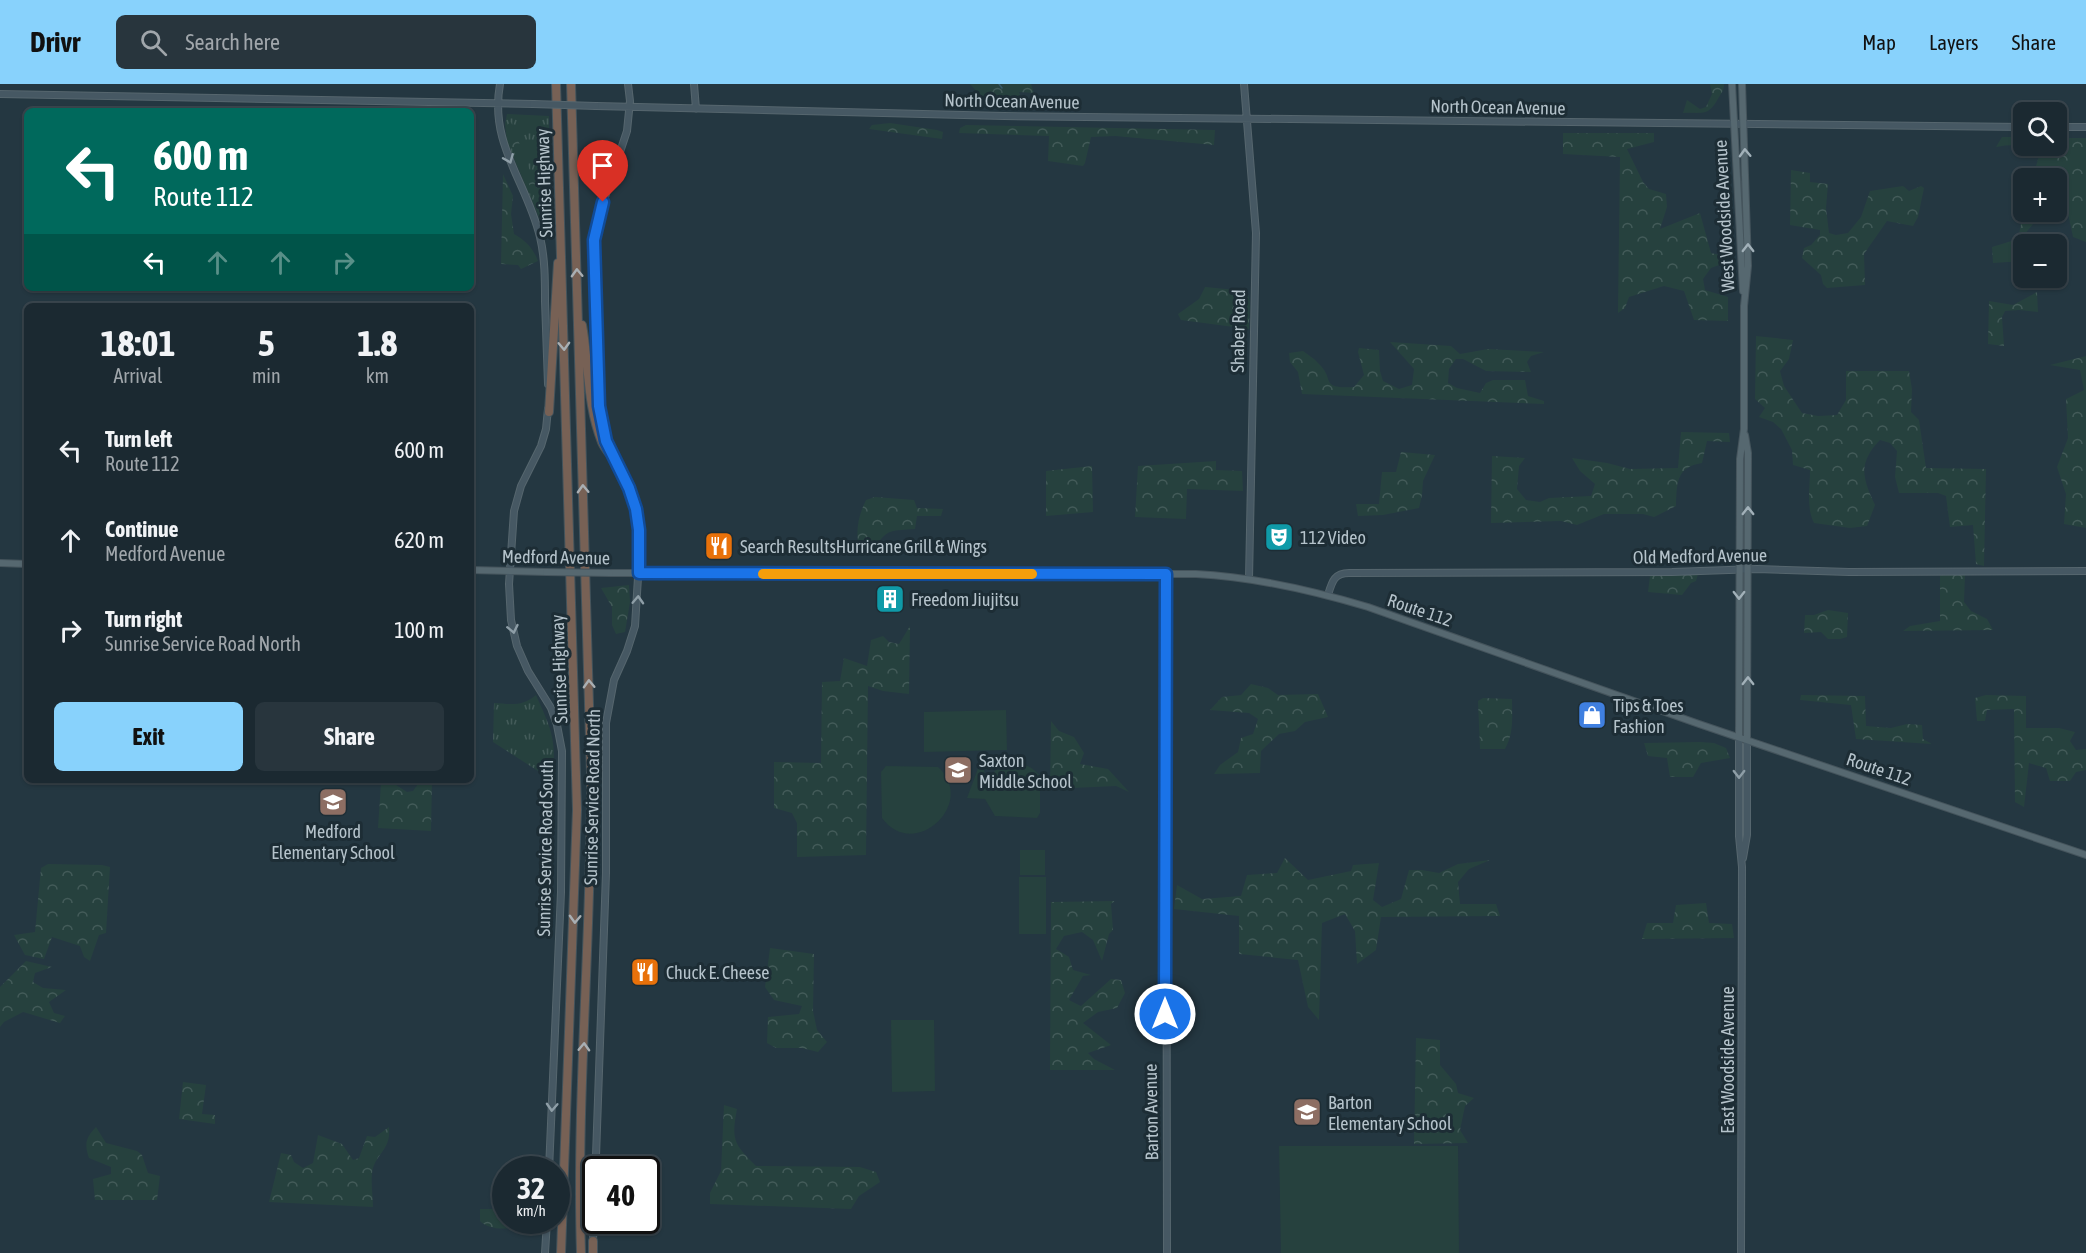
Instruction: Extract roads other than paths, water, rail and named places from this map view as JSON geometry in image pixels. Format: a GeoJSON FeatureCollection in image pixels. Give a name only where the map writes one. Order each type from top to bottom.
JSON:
{"type":"FeatureCollection","features":[{"type":"Feature","properties":{"kind":"highway","name":"Sunrise Highway"},"geometry":{"type":"LineString","coordinates":[[556,84],[577,798],[576,878],[561,1250]]}},
{"type":"Feature","properties":{"kind":"highway","name":"Sunrise Highway"},"geometry":{"type":"LineString","coordinates":[[571,84],[592,808],[580,1133],[581,1253]]}},
{"type":"Feature","properties":{"kind":"highway"},"geometry":{"type":"LineString","coordinates":[[549,412],[561,224]]}},
{"type":"Feature","properties":{"kind":"highway"},"geometry":{"type":"LineString","coordinates":[[577,294],[596,421],[603,444],[615,461]]}},
{"type":"Feature","properties":{"kind":"highway"},"geometry":{"type":"LineString","coordinates":[[593,1241],[593,1253]]}},
{"type":"Feature","properties":{"kind":"main road","name":"Sunrise Service Road South"},"geometry":{"type":"LineString","coordinates":[[500,84],[498,120],[504,147],[534,219],[542,246],[549,412],[541,446],[521,486],[514,511],[509,571],[510,611],[517,646],[528,671],[551,708],[559,733],[561,751],[561,892],[550,1156]]}},
{"type":"Feature","properties":{"kind":"main road","name":"Sunrise Service Road North"},"geometry":{"type":"LineString","coordinates":[[593,1241],[606,856],[606,723],[609,697],[614,680],[635,626],[639,573],[639,530],[636,509],[629,488],[603,432],[599,406],[594,240],[600,212],[625,140],[630,107],[628,84]]}},
{"type":"Feature","properties":{"kind":"main road"},"geometry":{"type":"LineString","coordinates":[[694,84],[696,109]]}},
{"type":"Feature","properties":{"kind":"main road","name":"Shaber Road"},"geometry":{"type":"LineString","coordinates":[[1244,84],[1256,233],[1249,579]]}},
{"type":"Feature","properties":{"kind":"main road","name":"West Woodside Avenue"},"geometry":{"type":"LineString","coordinates":[[1732,84],[1744,306],[1744,429],[1740,459],[1739,569]]}},
{"type":"Feature","properties":{"kind":"main road","name":"West Woodside Avenue"},"geometry":{"type":"LineString","coordinates":[[1742,84],[1748,231],[1748,266],[1744,306]]}},
{"type":"Feature","properties":{"kind":"main road","name":"North Ocean Avenue"},"geometry":{"type":"LineString","coordinates":[[0,94],[498,103],[994,116],[2013,127]]}},
{"type":"Feature","properties":{"kind":"main road"},"geometry":{"type":"LineString","coordinates":[[2067,127],[2086,127]]}},
{"type":"Feature","properties":{"kind":"main road","name":"West Woodside Avenue"},"geometry":{"type":"LineString","coordinates":[[1744,429],[1748,453],[1748,569]]}},
{"type":"Feature","properties":{"kind":"main road"},"geometry":{"type":"LineString","coordinates":[[0,563],[24,564]]}},
{"type":"Feature","properties":{"kind":"main road","name":"Old Medford Avenue"},"geometry":{"type":"LineString","coordinates":[[1328,595],[1334,579],[1344,573],[1672,572],[1739,569],[1849,572],[2086,571]]}},
{"type":"Feature","properties":{"kind":"main road","name":"East Woodside Avenue"},"geometry":{"type":"LineString","coordinates":[[1739,569],[1739,836],[1742,867],[1741,1253]]}},
{"type":"Feature","properties":{"kind":"main road","name":"East Woodside Avenue"},"geometry":{"type":"LineString","coordinates":[[1742,867],[1747,835],[1748,569]]}},
{"type":"Feature","properties":{"kind":"main road","name":"Medford Avenue"},"geometry":{"type":"LineString","coordinates":[[474,570],[712,574]]}},
{"type":"Feature","properties":{"kind":"main road","name":"Route 112"},"geometry":{"type":"LineString","coordinates":[[712,574],[1166,574],[1249,579],[1328,595],[2086,855]]}},
{"type":"Feature","properties":{"kind":"main road","name":"Barton Avenue"},"geometry":{"type":"LineString","coordinates":[[1166,574],[1167,1253]]}},
{"type":"Feature","properties":{"kind":"main road"},"geometry":{"type":"LineString","coordinates":[[545,1253],[546,1234]]}},
{"type":"Feature","properties":{"kind":"waterway"},"geometry":{"type":"LineString","coordinates":[[999,84],[1002,88]]}},
{"type":"Feature","properties":{"kind":"place","name":"112 Video"},"geometry":{"type":"Point","coordinates":[1279,537]}},
{"type":"Feature","properties":{"kind":"place","name":"Search ResultsHurricane Grill & Wings"},"geometry":{"type":"Point","coordinates":[719,546]}},
{"type":"Feature","properties":{"kind":"place","name":"Freedom Jiujitsu"},"geometry":{"type":"Point","coordinates":[890,599]}},
{"type":"Feature","properties":{"kind":"place","name":"Tips & Toes Fashion"},"geometry":{"type":"Point","coordinates":[1592,715]}},
{"type":"Feature","properties":{"kind":"place","name":"Saxton Middle School"},"geometry":{"type":"Point","coordinates":[958,770]}},
{"type":"Feature","properties":{"kind":"place","name":"Medford Elementary School"},"geometry":{"type":"Point","coordinates":[333,802]}},
{"type":"Feature","properties":{"kind":"place","name":"Chuck E. Cheese"},"geometry":{"type":"Point","coordinates":[645,972]}},
{"type":"Feature","properties":{"kind":"place","name":"Barton Elementary School"},"geometry":{"type":"Point","coordinates":[1307,1112]}}]}
